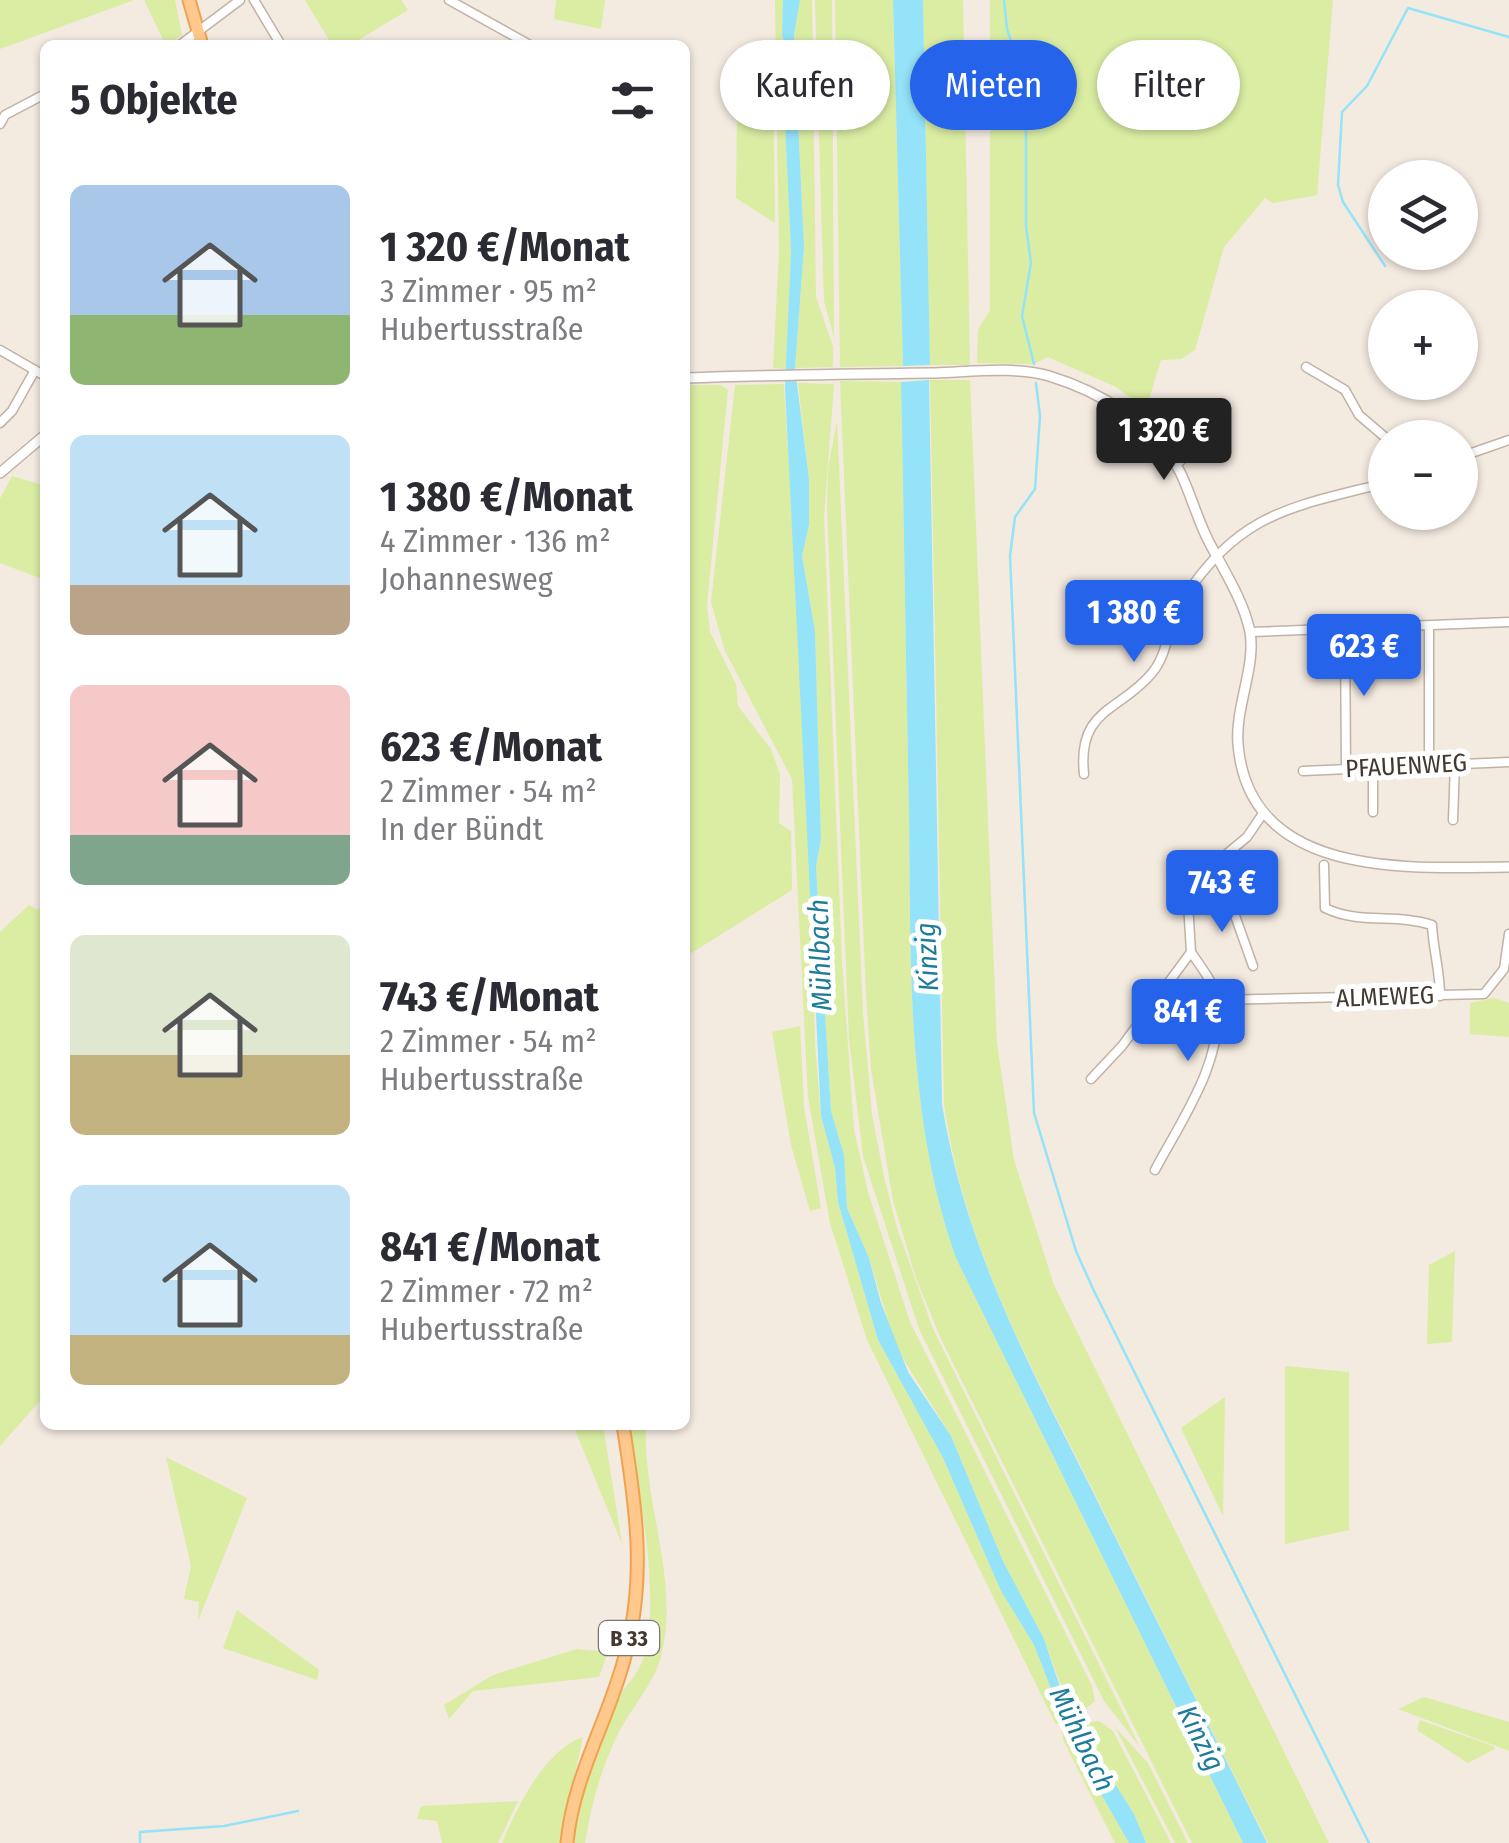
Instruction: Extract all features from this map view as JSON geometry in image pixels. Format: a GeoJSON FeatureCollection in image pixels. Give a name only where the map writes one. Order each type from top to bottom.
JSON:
{"type":"FeatureCollection","features":[{"type":"Feature","properties":{"kind":"main road"},"geometry":{"type":"LineString","coordinates":[[189,0],[201,40]]}},
{"type":"Feature","properties":{"kind":"main road","name":"B 33"},"geometry":{"type":"LineString","coordinates":[[567,1843],[577,1789],[624,1662],[639,1591],[640,1538],[624,1430]]}},
{"type":"Feature","properties":{"kind":"street"},"geometry":{"type":"LineString","coordinates":[[186,40],[240,0]]}},
{"type":"Feature","properties":{"kind":"street"},"geometry":{"type":"LineString","coordinates":[[254,0],[278,40]]}},
{"type":"Feature","properties":{"kind":"street"},"geometry":{"type":"LineString","coordinates":[[449,0],[521,40]]}},
{"type":"Feature","properties":{"kind":"street"},"geometry":{"type":"LineString","coordinates":[[0,106],[2,119],[40,97]]}},
{"type":"Feature","properties":{"kind":"street"},"geometry":{"type":"LineString","coordinates":[[0,350],[40,373]]}},
{"type":"Feature","properties":{"kind":"street"},"geometry":{"type":"LineString","coordinates":[[1306,367],[1344,390],[1368,422]]}},
{"type":"Feature","properties":{"kind":"street"},"geometry":{"type":"LineString","coordinates":[[0,423],[12,411],[35,370]]}},
{"type":"Feature","properties":{"kind":"street"},"geometry":{"type":"LineString","coordinates":[[690,378],[1043,374],[1118,406],[1176,465],[1250,632],[1238,745],[1248,784],[1264,812],[1284,830],[1330,856],[1384,868],[1509,867]]}},
{"type":"Feature","properties":{"kind":"street"},"geometry":{"type":"LineString","coordinates":[[0,405],[12,411]]}},
{"type":"Feature","properties":{"kind":"street"},"geometry":{"type":"LineString","coordinates":[[1158,445],[1177,406],[1210,415],[1212,431],[1176,465]]}},
{"type":"Feature","properties":{"kind":"street"},"geometry":{"type":"LineString","coordinates":[[0,472],[40,439]]}},
{"type":"Feature","properties":{"kind":"street"},"geometry":{"type":"LineString","coordinates":[[1478,451],[1509,440]]}},
{"type":"Feature","properties":{"kind":"street"},"geometry":{"type":"LineString","coordinates":[[1084,774],[1088,733],[1101,712],[1154,672],[1178,606],[1215,554],[1288,506],[1368,487]]}},
{"type":"Feature","properties":{"kind":"street"},"geometry":{"type":"LineString","coordinates":[[1250,632],[1509,622]]}},
{"type":"Feature","properties":{"kind":"street"},"geometry":{"type":"LineString","coordinates":[[1429,626],[1429,763]]}},
{"type":"Feature","properties":{"kind":"street"},"geometry":{"type":"LineString","coordinates":[[1345,630],[1346,770]]}},
{"type":"Feature","properties":{"kind":"street","name":"PFAUENWEG"},"geometry":{"type":"LineString","coordinates":[[1303,772],[1509,762]]}},
{"type":"Feature","properties":{"kind":"street"},"geometry":{"type":"LineString","coordinates":[[1453,820],[1455,763]]}},
{"type":"Feature","properties":{"kind":"street"},"geometry":{"type":"LineString","coordinates":[[1373,767],[1373,812]]}},
{"type":"Feature","properties":{"kind":"street"},"geometry":{"type":"LineString","coordinates":[[1155,1170],[1199,1088],[1214,1046],[1218,1000],[1192,952],[1187,887],[1247,837],[1264,812]]}},
{"type":"Feature","properties":{"kind":"street"},"geometry":{"type":"LineString","coordinates":[[1324,865],[1325,908],[1346,918],[1416,920],[1432,925],[1432,943],[1439,952],[1440,996]]}},
{"type":"Feature","properties":{"kind":"street"},"geometry":{"type":"LineString","coordinates":[[1186,909],[1233,910],[1253,966]]}},
{"type":"Feature","properties":{"kind":"street","name":"ALMEWEG"},"geometry":{"type":"LineString","coordinates":[[1218,1000],[1484,994],[1507,970],[1509,934]]}},
{"type":"Feature","properties":{"kind":"street"},"geometry":{"type":"LineString","coordinates":[[1091,1079],[1122,1046],[1192,952]]}},
{"type":"Feature","properties":{"kind":"green space"},"geometry":{"type":"Polygon","coordinates":[[[0,0],[134,0],[0,49],[0,0]]]}},
{"type":"Feature","properties":{"kind":"green space"},"geometry":{"type":"Polygon","coordinates":[[[144,0],[175,0],[182,35],[164,40],[144,0]]]}},
{"type":"Feature","properties":{"kind":"green space"},"geometry":{"type":"Polygon","coordinates":[[[305,0],[401,0],[408,10],[358,40],[329,40],[305,0]]]}},
{"type":"Feature","properties":{"kind":"green space"},"geometry":{"type":"Polygon","coordinates":[[[556,0],[605,0],[601,29],[554,19],[556,0]]]}},
{"type":"Feature","properties":{"kind":"green space"},"geometry":{"type":"Polygon","coordinates":[[[775,0],[783,0],[784,40],[776,40],[775,0]]]}},
{"type":"Feature","properties":{"kind":"green space"},"geometry":{"type":"Polygon","coordinates":[[[800,0],[812,0],[813,40],[794,40],[800,0]]]}},
{"type":"Feature","properties":{"kind":"green space"},"geometry":{"type":"Polygon","coordinates":[[[815,0],[832,0],[832,40],[816,40],[815,0]]]}},
{"type":"Feature","properties":{"kind":"green space"},"geometry":{"type":"Polygon","coordinates":[[[835,0],[893,0],[903,366],[840,367],[837,130],[890,130],[890,40],[836,40],[835,0]]]}},
{"type":"Feature","properties":{"kind":"green space"},"geometry":{"type":"Polygon","coordinates":[[[923,0],[963,0],[964,40],[924,40],[923,0]]]}},
{"type":"Feature","properties":{"kind":"green space"},"geometry":{"type":"Polygon","coordinates":[[[990,0],[1333,0],[1317,195],[1273,203],[1265,198],[1224,247],[1195,350],[1181,359],[1161,360],[1146,409],[1116,387],[1048,357],[1034,364],[977,363],[978,330],[990,310],[990,130],[1077,130],[1077,40],[990,40],[990,0]]]}},
{"type":"Feature","properties":{"kind":"green space"},"geometry":{"type":"Polygon","coordinates":[[[737,130],[774,130],[775,223],[736,198],[737,130]]]}},
{"type":"Feature","properties":{"kind":"green space"},"geometry":{"type":"Polygon","coordinates":[[[777,130],[785,130],[791,252],[786,369],[773,368],[779,251],[777,130]]]}},
{"type":"Feature","properties":{"kind":"green space"},"geometry":{"type":"Polygon","coordinates":[[[798,130],[814,130],[816,297],[833,347],[833,367],[795,368],[804,247],[798,130]]]}},
{"type":"Feature","properties":{"kind":"green space"},"geometry":{"type":"Polygon","coordinates":[[[819,130],[833,130],[834,337],[824,301],[819,130]]]}},
{"type":"Feature","properties":{"kind":"green space"},"geometry":{"type":"Polygon","coordinates":[[[925,130],[965,130],[970,365],[930,365],[925,130]]]}},
{"type":"Feature","properties":{"kind":"green space"},"geometry":{"type":"Polygon","coordinates":[[[930,380],[970,380],[997,1043],[1014,1160],[1054,1285],[1329,1843],[1268,1843],[1023,1350],[967,1207],[944,1104],[930,380]]]}},
{"type":"Feature","properties":{"kind":"green space"},"geometry":{"type":"Polygon","coordinates":[[[840,381],[901,382],[914,1039],[928,1150],[940,1205],[956,1258],[1243,1843],[1192,1843],[941,1339],[916,1278],[893,1201],[871,1069],[866,995],[840,381]]]}},
{"type":"Feature","properties":{"kind":"green space"},"geometry":{"type":"Polygon","coordinates":[[[798,383],[834,384],[824,517],[842,962],[854,1130],[868,1192],[910,1322],[1092,1686],[1095,1701],[1073,1719],[1044,1639],[1003,1561],[951,1436],[896,1347],[869,1258],[847,1208],[844,1155],[831,1111],[816,867],[821,840],[815,631],[802,556],[809,525],[809,479],[798,383]]]}},
{"type":"Feature","properties":{"kind":"green space"},"geometry":{"type":"Polygon","coordinates":[[[784,384],[807,769],[815,1045],[821,1116],[835,1168],[838,1202],[878,1340],[943,1458],[1001,1591],[1034,1645],[1064,1722],[1060,1725],[1055,1723],[867,1340],[830,1223],[808,1097],[792,779],[725,651],[711,602],[735,385],[784,384]]]}},
{"type":"Feature","properties":{"kind":"green space"},"geometry":{"type":"Polygon","coordinates":[[[690,385],[721,385],[728,390],[707,605],[710,632],[736,684],[738,706],[771,749],[780,774],[779,823],[791,831],[792,890],[690,954],[690,385]]]}},
{"type":"Feature","properties":{"kind":"green space"},"geometry":{"type":"Polygon","coordinates":[[[837,421],[863,1013],[872,1114],[884,1177],[897,1228],[933,1329],[1140,1747],[1104,1701],[919,1329],[863,1156],[849,1039],[827,508],[828,468],[837,421]]]}},
{"type":"Feature","properties":{"kind":"green space"},"geometry":{"type":"Polygon","coordinates":[[[12,476],[40,484],[40,578],[0,563],[0,499],[12,476]]]}},
{"type":"Feature","properties":{"kind":"green space"},"geometry":{"type":"Polygon","coordinates":[[[29,905],[40,908],[40,1401],[0,1446],[0,932],[29,905]]]}},
{"type":"Feature","properties":{"kind":"green space"},"geometry":{"type":"Polygon","coordinates":[[[1494,998],[1509,1003],[1509,1037],[1470,1034],[1470,1003],[1494,998]]]}},
{"type":"Feature","properties":{"kind":"green space"},"geometry":{"type":"Polygon","coordinates":[[[800,1026],[804,1107],[821,1208],[810,1211],[791,1145],[772,1032],[800,1026]]]}},
{"type":"Feature","properties":{"kind":"green space"},"geometry":{"type":"Polygon","coordinates":[[[1455,1251],[1452,1342],[1427,1344],[1429,1265],[1455,1251]]]}},
{"type":"Feature","properties":{"kind":"green space"},"geometry":{"type":"Polygon","coordinates":[[[1285,1366],[1349,1372],[1349,1530],[1285,1544],[1285,1366]]]}},
{"type":"Feature","properties":{"kind":"green space"},"geometry":{"type":"Polygon","coordinates":[[[1225,1397],[1223,1516],[1181,1428],[1225,1397]]]}},
{"type":"Feature","properties":{"kind":"green space"},"geometry":{"type":"Polygon","coordinates":[[[575,1430],[604,1430],[622,1544],[575,1430]]]}},
{"type":"Feature","properties":{"kind":"green space"},"geometry":{"type":"Polygon","coordinates":[[[628,1430],[646,1430],[649,1481],[666,1596],[662,1653],[607,1760],[585,1843],[570,1843],[597,1743],[614,1704],[634,1677],[645,1653],[649,1571],[628,1430]]]}},
{"type":"Feature","properties":{"kind":"green space"},"geometry":{"type":"Polygon","coordinates":[[[166,1457],[247,1498],[198,1621],[199,1602],[184,1599],[191,1566],[166,1457]]]}},
{"type":"Feature","properties":{"kind":"green space"},"geometry":{"type":"Polygon","coordinates":[[[237,1610],[319,1670],[317,1680],[223,1648],[237,1610]]]}},
{"type":"Feature","properties":{"kind":"green space"},"geometry":{"type":"Polygon","coordinates":[[[577,1649],[608,1652],[599,1677],[473,1691],[449,1719],[444,1705],[493,1675],[577,1649]]]}},
{"type":"Feature","properties":{"kind":"green space"},"geometry":{"type":"Polygon","coordinates":[[[1424,1697],[1509,1722],[1509,1751],[1398,1709],[1424,1697]]]}},
{"type":"Feature","properties":{"kind":"green space"},"geometry":{"type":"Polygon","coordinates":[[[1420,1720],[1495,1749],[1468,1763],[1417,1730],[1420,1720]]]}},
{"type":"Feature","properties":{"kind":"green space"},"geometry":{"type":"Polygon","coordinates":[[[1099,1721],[1113,1731],[1171,1843],[1146,1843],[1134,1814],[1076,1724],[1099,1721]]]}},
{"type":"Feature","properties":{"kind":"green space"},"geometry":{"type":"Polygon","coordinates":[[[1115,1727],[1148,1763],[1188,1843],[1175,1843],[1115,1727]]]}},
{"type":"Feature","properties":{"kind":"green space"},"geometry":{"type":"Polygon","coordinates":[[[1068,1729],[1096,1769],[1102,1796],[1129,1843],[1115,1843],[1063,1740],[1062,1732],[1068,1729]]]}},
{"type":"Feature","properties":{"kind":"green space"},"geometry":{"type":"Polygon","coordinates":[[[583,1737],[560,1843],[502,1843],[544,1767],[583,1737]]]}},
{"type":"Feature","properties":{"kind":"green space"},"geometry":{"type":"Polygon","coordinates":[[[518,1801],[498,1843],[442,1843],[437,1821],[417,1819],[421,1806],[518,1801]]]}},
{"type":"Feature","properties":{"kind":"water"},"geometry":{"type":"Polygon","coordinates":[[[783,0],[800,0],[794,40],[784,40],[783,0]]]}},
{"type":"Feature","properties":{"kind":"water"},"geometry":{"type":"Polygon","coordinates":[[[893,0],[923,0],[924,40],[910,40],[910,130],[925,130],[930,365],[903,366],[893,0]]]}},
{"type":"Feature","properties":{"kind":"water","name":"Mühlbach"},"geometry":{"type":"Polygon","coordinates":[[[785,130],[798,130],[804,247],[795,368],[809,479],[809,525],[802,556],[815,631],[821,839],[816,867],[831,1111],[844,1155],[847,1208],[869,1258],[881,1303],[908,1372],[951,1436],[1003,1561],[1044,1639],[1067,1708],[1134,1814],[1146,1843],[1129,1843],[1102,1796],[1096,1768],[1071,1740],[1034,1645],[1001,1591],[943,1458],[878,1340],[838,1202],[835,1168],[821,1116],[785,387],[791,252],[785,130]]]}},
{"type":"Feature","properties":{"kind":"water","name":"Kinzig"},"geometry":{"type":"Polygon","coordinates":[[[929,380],[942,1104],[952,1156],[983,1255],[1022,1350],[1267,1843],[1243,1843],[956,1258],[940,1205],[928,1150],[914,1039],[901,382],[929,380]]]}},
{"type":"Feature","properties":{"kind":"waterway"},"geometry":{"type":"LineString","coordinates":[[1004,0],[1007,29],[1026,85],[1026,226],[1031,263],[1022,316],[1034,364]]}},
{"type":"Feature","properties":{"kind":"waterway"},"geometry":{"type":"LineString","coordinates":[[1368,240],[1343,202],[1338,185],[1342,112],[1367,86],[1408,8],[1509,37]]}},
{"type":"Feature","properties":{"kind":"waterway"},"geometry":{"type":"LineString","coordinates":[[1036,383],[1040,416],[1035,489],[1015,517],[1010,556],[1034,1113],[1076,1251],[1093,1289],[1369,1843]]}},
{"type":"Feature","properties":{"kind":"waterway"},"geometry":{"type":"LineString","coordinates":[[140,1843],[140,1832],[224,1826],[298,1811]]}}]}
